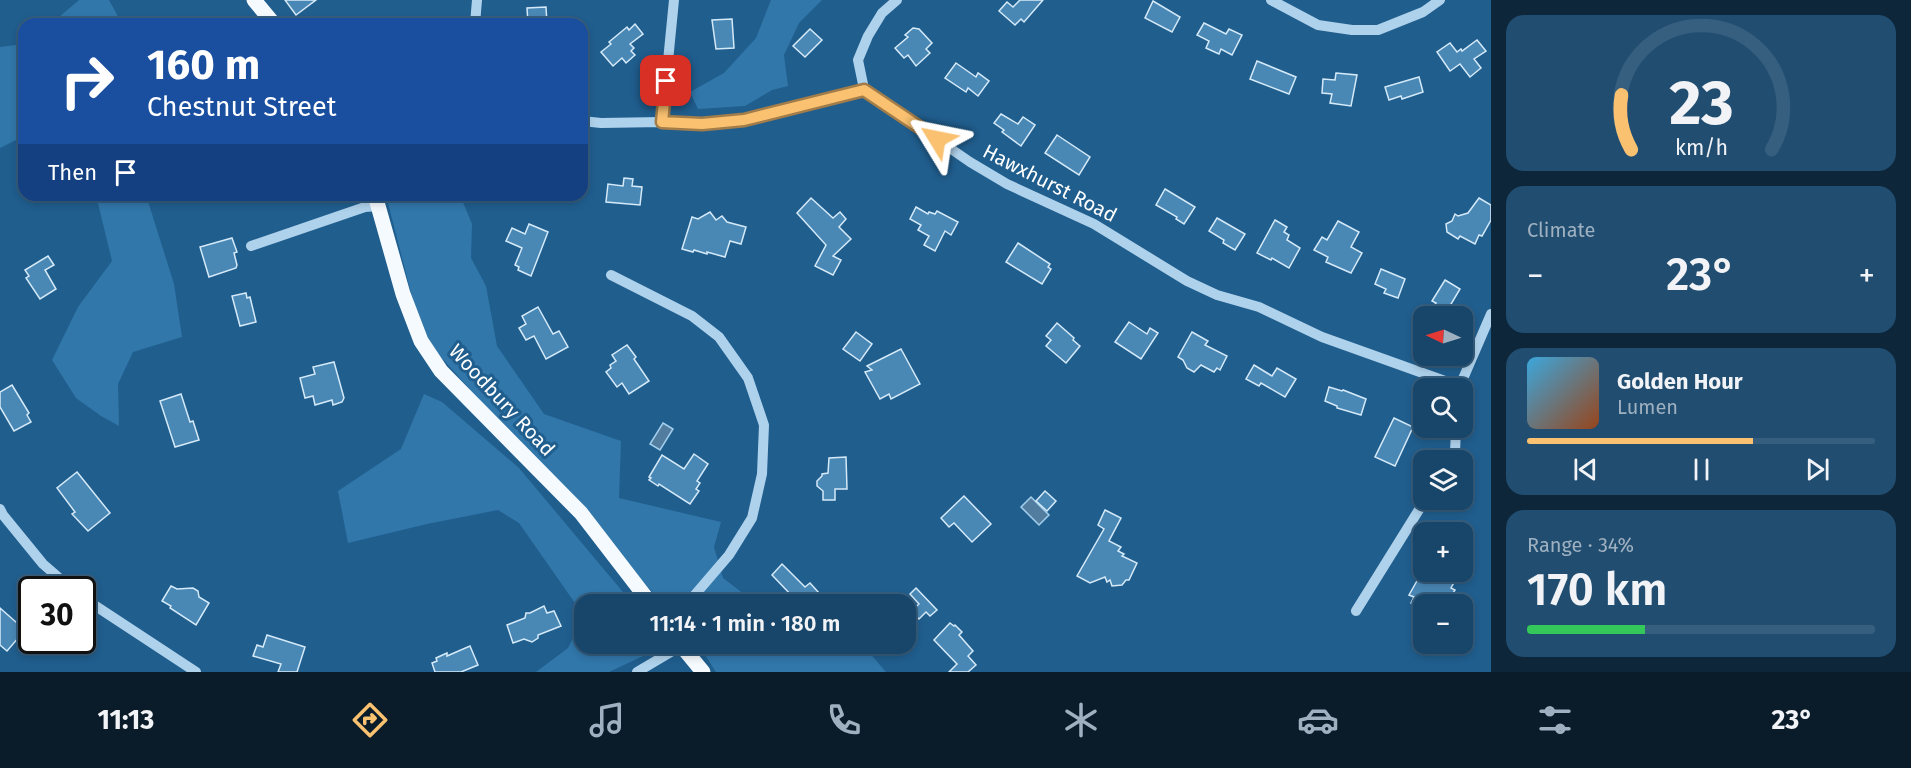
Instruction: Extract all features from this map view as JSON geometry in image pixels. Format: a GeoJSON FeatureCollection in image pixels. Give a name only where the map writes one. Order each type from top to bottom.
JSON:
{"type":"FeatureCollection","features":[{"type":"Feature","properties":{"kind":"main road"},"geometry":{"type":"LineString","coordinates":[[254,0],[269,18]]}},
{"type":"Feature","properties":{"kind":"main road","name":"Woodbury Road"},"geometry":{"type":"LineString","coordinates":[[376,201],[403,294],[421,341],[441,371],[581,513],[643,594]]}},
{"type":"Feature","properties":{"kind":"main road"},"geometry":{"type":"LineString","coordinates":[[688,654],[703,672]]}},
{"type":"Feature","properties":{"kind":"street"},"geometry":{"type":"LineString","coordinates":[[476,18],[477,0]]}},
{"type":"Feature","properties":{"kind":"street"},"geometry":{"type":"LineString","coordinates":[[662,122],[674,0]]}},
{"type":"Feature","properties":{"kind":"street"},"geometry":{"type":"LineString","coordinates":[[588,122],[702,124],[744,120],[864,90],[858,60],[867,36],[882,13],[897,0]]}},
{"type":"Feature","properties":{"kind":"street"},"geometry":{"type":"LineString","coordinates":[[1271,0],[1318,25],[1352,30],[1378,30],[1422,12],[1440,0]]}},
{"type":"Feature","properties":{"kind":"street","name":"Hawxhurst Road"},"geometry":{"type":"LineString","coordinates":[[864,90],[970,162],[1007,184],[1094,224],[1187,281],[1217,295],[1259,307],[1322,337],[1434,378]]}},
{"type":"Feature","properties":{"kind":"street"},"geometry":{"type":"LineString","coordinates":[[251,246],[356,210],[374,201]]}},
{"type":"Feature","properties":{"kind":"street"},"geometry":{"type":"LineString","coordinates":[[611,275],[692,316],[719,338],[748,378],[764,425],[762,474],[752,518],[729,555],[696,594]]}},
{"type":"Feature","properties":{"kind":"street"},"geometry":{"type":"LineString","coordinates":[[1463,378],[1491,314]]}},
{"type":"Feature","properties":{"kind":"street"},"geometry":{"type":"LineString","coordinates":[[0,509],[43,564],[57,576]]}},
{"type":"Feature","properties":{"kind":"street"},"geometry":{"type":"LineString","coordinates":[[1356,611],[1419,510]]}},
{"type":"Feature","properties":{"kind":"street"},"geometry":{"type":"LineString","coordinates":[[96,606],[196,672]]}},
{"type":"Feature","properties":{"kind":"street"},"geometry":{"type":"LineString","coordinates":[[637,672],[666,654]]}},
{"type":"Feature","properties":{"kind":"shaded area"},"geometry":{"type":"Polygon","coordinates":[[[79,0],[109,0],[119,18],[58,18],[79,0]]]}},
{"type":"Feature","properties":{"kind":"shaded area"},"geometry":{"type":"Polygon","coordinates":[[[771,0],[822,0],[799,23],[784,55],[788,86],[772,90],[745,106],[698,109],[690,92],[724,73],[756,38],[771,0]]]}},
{"type":"Feature","properties":{"kind":"shaded area"},"geometry":{"type":"Polygon","coordinates":[[[18,45],[18,139],[0,148],[0,47],[18,45]]]}},
{"type":"Feature","properties":{"kind":"shaded area"},"geometry":{"type":"Polygon","coordinates":[[[97,201],[148,201],[174,284],[182,337],[133,352],[118,384],[119,426],[76,398],[52,360],[78,307],[112,261],[97,201]]]}},
{"type":"Feature","properties":{"kind":"shaded area"},"geometry":{"type":"Polygon","coordinates":[[[388,201],[462,201],[472,224],[471,258],[486,286],[497,346],[544,414],[621,441],[619,498],[721,522],[714,547],[723,578],[744,594],[654,594],[422,336],[388,201]]]}},
{"type":"Feature","properties":{"kind":"shaded area"},"geometry":{"type":"Polygon","coordinates":[[[424,394],[442,402],[519,468],[625,594],[574,594],[574,602],[519,523],[498,510],[348,543],[338,491],[401,449],[424,394]]]}},
{"type":"Feature","properties":{"kind":"shaded area"},"geometry":{"type":"Polygon","coordinates":[[[663,423],[673,429],[660,450],[650,444],[663,423]]]}},
{"type":"Feature","properties":{"kind":"shaded area"},"geometry":{"type":"Polygon","coordinates":[[[1031,497],[1049,515],[1039,525],[1021,507],[1031,497]]]}},
{"type":"Feature","properties":{"kind":"shaded area"},"geometry":{"type":"Polygon","coordinates":[[[574,636],[574,654],[647,654],[609,672],[536,672],[568,648],[574,636]]]}},
{"type":"Feature","properties":{"kind":"shaded area"},"geometry":{"type":"Polygon","coordinates":[[[704,654],[871,654],[886,672],[716,672],[704,654]]]}},
{"type":"Feature","properties":{"kind":"building"},"geometry":{"type":"Polygon","coordinates":[[[285,0],[316,0],[296,15],[285,0]]]}},
{"type":"Feature","properties":{"kind":"building"},"geometry":{"type":"Polygon","coordinates":[[[1020,0],[1043,0],[1024,22],[1021,19],[1015,25],[999,11],[1007,2],[1013,7],[1020,0]]]}},
{"type":"Feature","properties":{"kind":"building"},"geometry":{"type":"Polygon","coordinates":[[[1153,1],[1180,17],[1172,32],[1145,18],[1153,1]]]}},
{"type":"Feature","properties":{"kind":"building"},"geometry":{"type":"Polygon","coordinates":[[[546,7],[547,18],[528,18],[527,8],[546,7]]]}},
{"type":"Feature","properties":{"kind":"building"},"geometry":{"type":"Polygon","coordinates":[[[732,19],[734,48],[716,49],[712,20],[732,19]]]}},
{"type":"Feature","properties":{"kind":"building"},"geometry":{"type":"Polygon","coordinates":[[[1204,23],[1226,34],[1229,29],[1242,35],[1232,55],[1221,49],[1219,54],[1206,48],[1209,41],[1197,35],[1204,23]]]}},
{"type":"Feature","properties":{"kind":"building"},"geometry":{"type":"Polygon","coordinates":[[[635,24],[643,34],[630,44],[634,48],[631,51],[635,55],[626,63],[622,58],[613,66],[601,52],[627,27],[629,30],[635,24]]]}},
{"type":"Feature","properties":{"kind":"building"},"geometry":{"type":"Polygon","coordinates":[[[913,28],[919,29],[932,43],[926,49],[930,53],[916,66],[908,55],[904,58],[895,48],[908,37],[905,35],[913,28]]]}},
{"type":"Feature","properties":{"kind":"building"},"geometry":{"type":"Polygon","coordinates":[[[810,29],[822,40],[805,57],[793,46],[810,29]]]}},
{"type":"Feature","properties":{"kind":"building"},"geometry":{"type":"Polygon","coordinates":[[[1477,40],[1486,51],[1474,59],[1481,68],[1470,77],[1460,64],[1450,71],[1437,52],[1450,43],[1457,52],[1461,49],[1462,51],[1477,40]]]}},
{"type":"Feature","properties":{"kind":"building"},"geometry":{"type":"Polygon","coordinates":[[[1257,61],[1296,77],[1289,94],[1250,79],[1257,61]]]}},
{"type":"Feature","properties":{"kind":"building"},"geometry":{"type":"Polygon","coordinates":[[[956,63],[976,77],[978,73],[989,81],[978,96],[968,88],[966,92],[945,78],[956,63]]]}},
{"type":"Feature","properties":{"kind":"building"},"geometry":{"type":"Polygon","coordinates":[[[1336,73],[1357,75],[1351,106],[1330,103],[1332,94],[1322,93],[1323,79],[1335,80],[1336,73]]]}},
{"type":"Feature","properties":{"kind":"building"},"geometry":{"type":"Polygon","coordinates":[[[1419,77],[1423,92],[1402,99],[1401,96],[1389,100],[1385,87],[1419,77]]]}},
{"type":"Feature","properties":{"kind":"building"},"geometry":{"type":"Polygon","coordinates":[[[1001,114],[1018,124],[1023,117],[1035,125],[1021,146],[994,123],[1001,114]]]}},
{"type":"Feature","properties":{"kind":"building"},"geometry":{"type":"Polygon","coordinates":[[[1057,135],[1090,157],[1079,175],[1045,153],[1057,135]]]}},
{"type":"Feature","properties":{"kind":"building"},"geometry":{"type":"Polygon","coordinates":[[[624,178],[633,179],[632,186],[642,187],[640,205],[606,202],[608,184],[623,186],[624,178]]]}},
{"type":"Feature","properties":{"kind":"building"},"geometry":{"type":"Polygon","coordinates":[[[1165,189],[1195,207],[1184,224],[1176,219],[1177,217],[1156,205],[1165,189]]]}},
{"type":"Feature","properties":{"kind":"building"},"geometry":{"type":"Polygon","coordinates":[[[811,198],[833,218],[840,212],[846,219],[839,227],[851,239],[833,256],[841,260],[833,275],[815,266],[826,245],[797,213],[811,198]]]}},
{"type":"Feature","properties":{"kind":"building"},"geometry":{"type":"Polygon","coordinates":[[[1479,198],[1491,205],[1491,220],[1475,244],[1460,236],[1458,239],[1447,232],[1446,224],[1452,221],[1455,214],[1458,216],[1468,213],[1479,198]]]}},
{"type":"Feature","properties":{"kind":"building"},"geometry":{"type":"Polygon","coordinates":[[[916,207],[928,214],[929,212],[935,214],[937,211],[958,222],[951,235],[945,231],[935,251],[924,245],[929,236],[918,230],[921,225],[910,219],[916,207]]]}},
{"type":"Feature","properties":{"kind":"building"},"geometry":{"type":"Polygon","coordinates":[[[710,212],[716,220],[722,216],[727,222],[746,227],[741,244],[730,241],[725,257],[682,249],[692,217],[698,219],[710,212]]]}},
{"type":"Feature","properties":{"kind":"building"},"geometry":{"type":"Polygon","coordinates":[[[1217,218],[1245,234],[1235,250],[1209,231],[1217,218]]]}},
{"type":"Feature","properties":{"kind":"building"},"geometry":{"type":"Polygon","coordinates":[[[1275,220],[1287,227],[1284,232],[1289,235],[1287,240],[1300,248],[1289,268],[1272,258],[1271,260],[1257,253],[1275,220]]]}},
{"type":"Feature","properties":{"kind":"building"},"geometry":{"type":"Polygon","coordinates":[[[1338,221],[1359,232],[1351,247],[1362,253],[1351,273],[1326,262],[1328,257],[1314,250],[1322,237],[1327,240],[1338,221]]]}},
{"type":"Feature","properties":{"kind":"building"},"geometry":{"type":"Polygon","coordinates":[[[529,224],[548,232],[531,276],[518,270],[519,267],[515,265],[522,248],[506,241],[512,228],[525,234],[529,224]]]}},
{"type":"Feature","properties":{"kind":"building"},"geometry":{"type":"Polygon","coordinates":[[[232,238],[237,252],[234,253],[236,268],[209,277],[200,247],[232,238]]]}},
{"type":"Feature","properties":{"kind":"building"},"geometry":{"type":"Polygon","coordinates":[[[1018,243],[1050,264],[1048,267],[1051,269],[1042,284],[1006,262],[1018,243]]]}},
{"type":"Feature","properties":{"kind":"building"},"geometry":{"type":"Polygon","coordinates":[[[48,256],[54,265],[45,270],[56,289],[40,299],[26,278],[29,276],[25,270],[48,256]]]}},
{"type":"Feature","properties":{"kind":"building"},"geometry":{"type":"Polygon","coordinates":[[[1381,269],[1405,279],[1398,298],[1384,293],[1386,289],[1375,284],[1381,269]]]}},
{"type":"Feature","properties":{"kind":"building"},"geometry":{"type":"Polygon","coordinates":[[[1445,280],[1460,289],[1450,306],[1434,306],[1436,303],[1432,301],[1445,280]]]}},
{"type":"Feature","properties":{"kind":"building"},"geometry":{"type":"Polygon","coordinates":[[[246,293],[247,298],[250,297],[256,322],[240,326],[232,296],[246,293]]]}},
{"type":"Feature","properties":{"kind":"building"},"geometry":{"type":"Polygon","coordinates":[[[538,307],[553,334],[559,331],[568,347],[546,359],[534,336],[526,340],[519,328],[526,324],[522,316],[538,307]]]}},
{"type":"Feature","properties":{"kind":"building"},"geometry":{"type":"Polygon","coordinates":[[[1129,322],[1147,334],[1150,328],[1158,333],[1141,359],[1115,342],[1129,322]]]}},
{"type":"Feature","properties":{"kind":"building"},"geometry":{"type":"Polygon","coordinates":[[[1057,323],[1080,346],[1066,363],[1046,346],[1051,340],[1046,336],[1057,323]]]}},
{"type":"Feature","properties":{"kind":"building"},"geometry":{"type":"Polygon","coordinates":[[[856,332],[872,344],[860,361],[843,349],[856,332]]]}},
{"type":"Feature","properties":{"kind":"building"},"geometry":{"type":"Polygon","coordinates":[[[1192,332],[1208,341],[1205,345],[1227,356],[1220,370],[1217,368],[1214,372],[1201,365],[1194,372],[1187,368],[1183,360],[1178,357],[1192,332]]]}},
{"type":"Feature","properties":{"kind":"building"},"geometry":{"type":"Polygon","coordinates":[[[627,345],[649,381],[629,394],[622,383],[617,387],[606,372],[616,361],[612,355],[627,345]]]}},
{"type":"Feature","properties":{"kind":"building"},"geometry":{"type":"Polygon","coordinates":[[[901,349],[920,384],[891,399],[889,394],[880,399],[865,372],[872,370],[867,366],[901,349]]]}},
{"type":"Feature","properties":{"kind":"building"},"geometry":{"type":"Polygon","coordinates":[[[334,362],[344,398],[342,402],[333,405],[332,400],[315,405],[313,396],[305,398],[300,378],[315,374],[313,367],[334,362]]]}},
{"type":"Feature","properties":{"kind":"building"},"geometry":{"type":"Polygon","coordinates":[[[1254,365],[1272,376],[1277,368],[1296,379],[1285,397],[1261,383],[1259,386],[1246,379],[1254,365]]]}},
{"type":"Feature","properties":{"kind":"building"},"geometry":{"type":"Polygon","coordinates":[[[12,385],[29,413],[27,415],[31,422],[14,431],[0,407],[0,392],[12,385]]]}},
{"type":"Feature","properties":{"kind":"building"},"geometry":{"type":"Polygon","coordinates":[[[1329,387],[1366,399],[1361,415],[1337,408],[1325,401],[1329,387]]]}},
{"type":"Feature","properties":{"kind":"building"},"geometry":{"type":"Polygon","coordinates":[[[181,394],[190,422],[193,421],[199,440],[175,447],[160,401],[181,394]]]}},
{"type":"Feature","properties":{"kind":"building"},"geometry":{"type":"Polygon","coordinates":[[[1394,418],[1413,427],[1395,466],[1375,457],[1394,418]]]}},
{"type":"Feature","properties":{"kind":"building"},"geometry":{"type":"Polygon","coordinates":[[[694,454],[708,464],[697,481],[700,483],[696,489],[699,491],[690,504],[649,480],[662,455],[684,469],[694,454]]]}},
{"type":"Feature","properties":{"kind":"building"},"geometry":{"type":"Polygon","coordinates":[[[846,457],[847,489],[835,489],[835,500],[823,500],[823,491],[817,486],[817,481],[822,474],[828,473],[829,458],[846,457]]]}},
{"type":"Feature","properties":{"kind":"building"},"geometry":{"type":"Polygon","coordinates":[[[77,472],[110,513],[88,531],[72,514],[75,512],[57,488],[77,472]]]}},
{"type":"Feature","properties":{"kind":"building"},"geometry":{"type":"Polygon","coordinates":[[[1045,491],[1056,501],[1047,511],[1036,501],[1045,491]]]}},
{"type":"Feature","properties":{"kind":"building"},"geometry":{"type":"Polygon","coordinates":[[[964,496],[991,524],[972,542],[954,523],[949,527],[941,518],[964,496]]]}},
{"type":"Feature","properties":{"kind":"building"},"geometry":{"type":"Polygon","coordinates":[[[1105,510],[1121,518],[1109,541],[1121,547],[1118,551],[1124,554],[1122,556],[1137,563],[1129,580],[1122,585],[1112,586],[1110,580],[1107,582],[1105,577],[1090,583],[1077,576],[1104,529],[1098,525],[1105,510]]]}},
{"type":"Feature","properties":{"kind":"building"},"geometry":{"type":"Polygon","coordinates":[[[782,564],[805,587],[810,583],[819,593],[790,594],[772,575],[782,564]]]}},
{"type":"Feature","properties":{"kind":"building"},"geometry":{"type":"Polygon","coordinates":[[[1416,582],[1454,582],[1451,588],[1455,590],[1452,594],[1409,595],[1416,582]]]}},
{"type":"Feature","properties":{"kind":"building"},"geometry":{"type":"Polygon","coordinates":[[[171,586],[177,589],[193,588],[198,591],[199,597],[209,603],[196,625],[162,601],[171,586]]]}},
{"type":"Feature","properties":{"kind":"building"},"geometry":{"type":"Polygon","coordinates":[[[916,588],[937,610],[930,616],[926,612],[919,619],[916,616],[916,607],[919,604],[916,601],[916,594],[910,594],[916,588]]]}},
{"type":"Feature","properties":{"kind":"building"},"geometry":{"type":"Polygon","coordinates":[[[544,606],[547,613],[554,611],[561,626],[538,635],[538,638],[532,642],[524,639],[513,643],[507,625],[525,618],[526,613],[544,606]]]}},
{"type":"Feature","properties":{"kind":"building"},"geometry":{"type":"Polygon","coordinates":[[[0,608],[18,624],[18,638],[7,651],[0,645],[0,608]]]}},
{"type":"Feature","properties":{"kind":"building"},"geometry":{"type":"Polygon","coordinates":[[[950,623],[962,632],[959,635],[973,651],[968,656],[976,665],[968,672],[949,672],[957,664],[934,640],[950,623]]]}},
{"type":"Feature","properties":{"kind":"building"},"geometry":{"type":"Polygon","coordinates":[[[267,635],[305,647],[297,672],[278,672],[281,664],[253,656],[257,645],[263,647],[267,635]]]}},
{"type":"Feature","properties":{"kind":"building"},"geometry":{"type":"Polygon","coordinates":[[[470,646],[478,665],[461,672],[435,672],[432,663],[437,661],[436,658],[470,646]]]}},
{"type":"Feature","properties":{"kind":"route"},"geometry":{"type":"LineString","coordinates":[[666,81],[662,122],[702,124],[744,120],[864,90],[937,139]]}}]}
